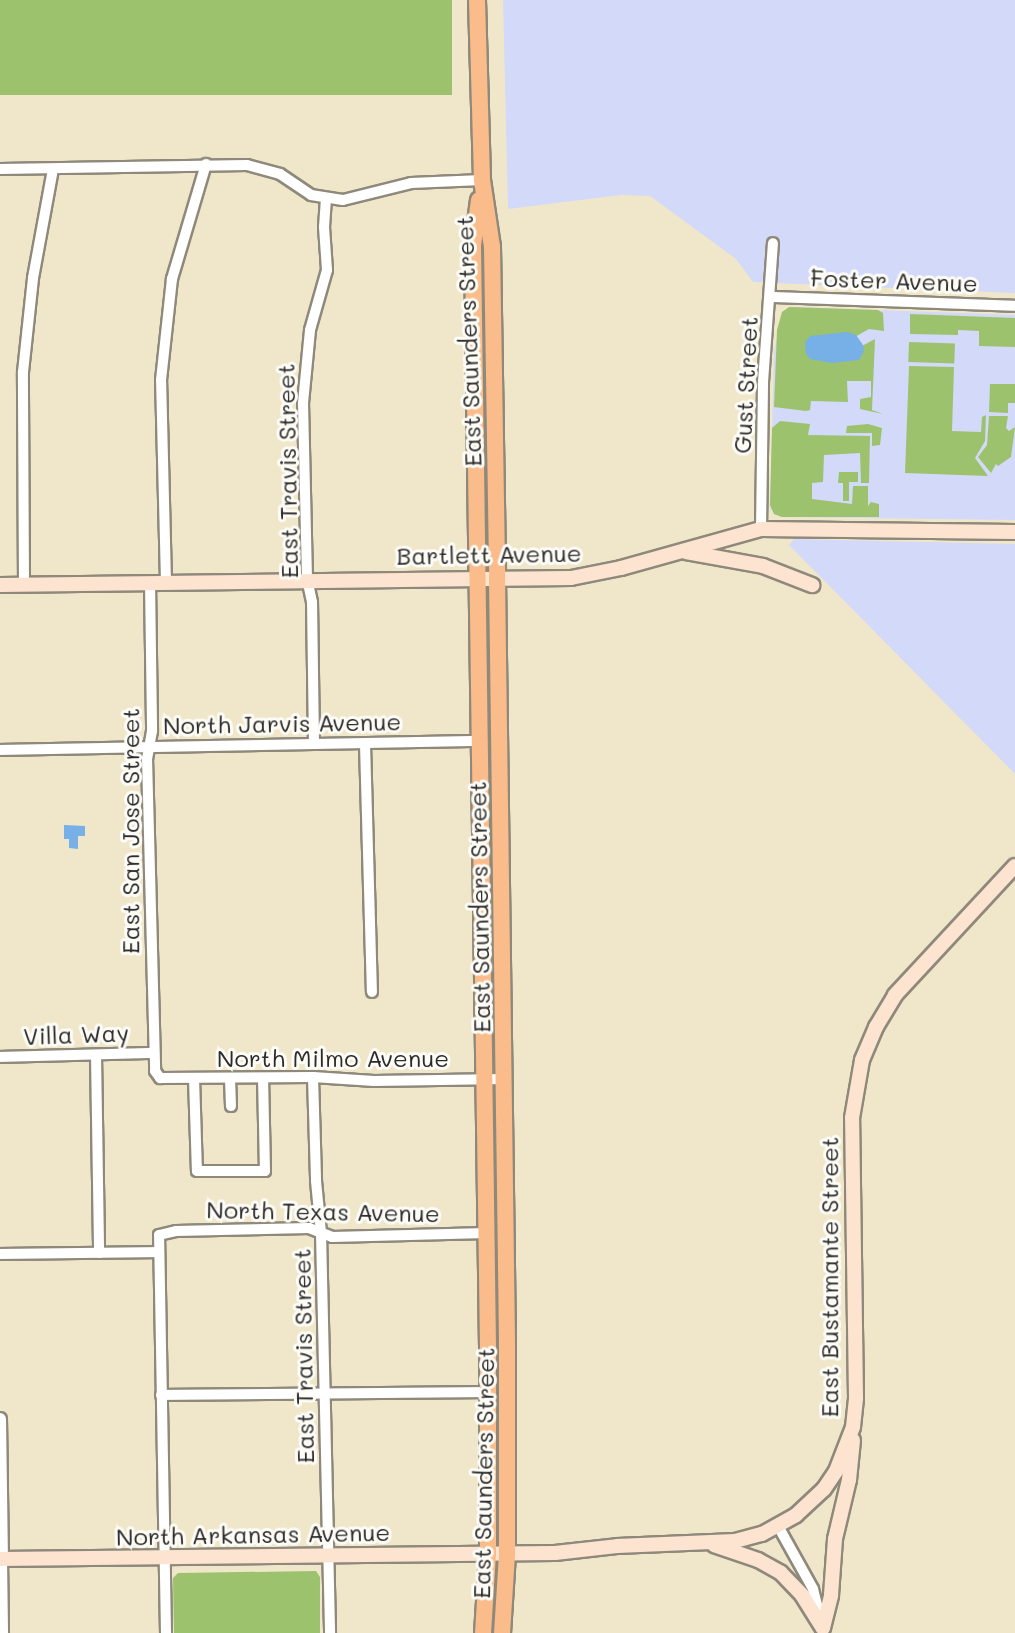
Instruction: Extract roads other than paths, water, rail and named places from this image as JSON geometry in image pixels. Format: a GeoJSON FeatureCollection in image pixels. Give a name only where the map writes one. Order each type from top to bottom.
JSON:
{"type":"FeatureCollection","features":[{"type":"Feature","properties":{"kind":"main road","name":"East Saunders Street"},"geometry":{"type":"LineString","coordinates":[[477,0],[482,180],[492,247],[498,578],[508,1343],[507,1554],[502,1633]]}},
{"type":"Feature","properties":{"kind":"main road","name":"East Saunders Street"},"geometry":{"type":"LineString","coordinates":[[482,180],[473,245],[487,1233],[488,1554],[483,1633]]}},
{"type":"Feature","properties":{"kind":"main road","name":"Bartlett Avenue"},"geometry":{"type":"LineString","coordinates":[[0,585],[582,576],[761,529],[1015,532]]}},
{"type":"Feature","properties":{"kind":"main road"},"geometry":{"type":"LineString","coordinates":[[678,551],[763,566],[812,584]]}},
{"type":"Feature","properties":{"kind":"main road"},"geometry":{"type":"LineString","coordinates":[[482,843],[491,857],[494,900],[502,910]]}},
{"type":"Feature","properties":{"kind":"main road","name":"East Bustamante Street"},"geometry":{"type":"LineString","coordinates":[[507,1554],[710,1544],[750,1537],[778,1526],[796,1515],[824,1489],[840,1462],[853,1427],[856,1398],[852,1118],[862,1060],[876,1027],[895,995],[1015,866]]}},
{"type":"Feature","properties":{"kind":"main road"},"geometry":{"type":"LineString","coordinates":[[486,1199],[494,1215],[497,1238],[497,1332],[508,1343]]}},
{"type":"Feature","properties":{"kind":"main road"},"geometry":{"type":"LineString","coordinates":[[823,1630],[831,1595],[835,1539],[853,1453],[853,1427]]}},
{"type":"Feature","properties":{"kind":"main road"},"geometry":{"type":"LineString","coordinates":[[710,1544],[758,1560],[781,1573],[802,1595],[823,1630]]}},
{"type":"Feature","properties":{"kind":"main road","name":"North Arkansas Avenue"},"geometry":{"type":"LineString","coordinates":[[1,1559],[507,1554]]}},
{"type":"Feature","properties":{"kind":"street"},"geometry":{"type":"LineString","coordinates":[[0,169],[206,164],[262,167],[326,200],[357,198],[411,183],[482,180]]}},
{"type":"Feature","properties":{"kind":"street"},"geometry":{"type":"LineString","coordinates":[[166,582],[161,380],[172,279],[206,164]]}},
{"type":"Feature","properties":{"kind":"street"},"geometry":{"type":"LineString","coordinates":[[24,584],[23,372],[33,278],[53,169]]}},
{"type":"Feature","properties":{"kind":"street","name":"East Travis Street"},"geometry":{"type":"LineString","coordinates":[[314,744],[312,602],[307,579],[303,403],[310,330],[327,270],[324,227],[326,200]]}},
{"type":"Feature","properties":{"kind":"street","name":"Gust Street"},"geometry":{"type":"LineString","coordinates":[[761,529],[763,382],[772,297],[773,243]]}},
{"type":"Feature","properties":{"kind":"street","name":"Foster Avenue"},"geometry":{"type":"LineString","coordinates":[[772,297],[1015,306]]}},
{"type":"Feature","properties":{"kind":"street","name":"East San Jose Street"},"geometry":{"type":"LineString","coordinates":[[150,582],[152,1053],[155,1071],[160,1078]]}},
{"type":"Feature","properties":{"kind":"street","name":"North Jarvis Avenue"},"geometry":{"type":"LineString","coordinates":[[0,750],[480,741]]}},
{"type":"Feature","properties":{"kind":"street"},"geometry":{"type":"LineString","coordinates":[[365,744],[372,992]]}},
{"type":"Feature","properties":{"kind":"street","name":"Villa Way"},"geometry":{"type":"LineString","coordinates":[[0,1057],[152,1053]]}},
{"type":"Feature","properties":{"kind":"street"},"geometry":{"type":"LineString","coordinates":[[96,1055],[99,1253]]}},
{"type":"Feature","properties":{"kind":"street","name":"East Travis Street"},"geometry":{"type":"LineString","coordinates":[[313,1077],[326,1393],[330,1633]]}},
{"type":"Feature","properties":{"kind":"street","name":"North Milmo Avenue"},"geometry":{"type":"LineString","coordinates":[[160,1078],[313,1077],[374,1081],[505,1079]]}},
{"type":"Feature","properties":{"kind":"street"},"geometry":{"type":"LineString","coordinates":[[194,1078],[197,1171],[265,1171],[263,1078]]}},
{"type":"Feature","properties":{"kind":"street"},"geometry":{"type":"LineString","coordinates":[[230,1078],[231,1106]]}},
{"type":"Feature","properties":{"kind":"street","name":"North Texas Avenue"},"geometry":{"type":"LineString","coordinates":[[159,1252],[159,1235],[176,1231],[309,1228],[332,1237],[487,1233]]}},
{"type":"Feature","properties":{"kind":"street"},"geometry":{"type":"LineString","coordinates":[[0,1254],[159,1252],[166,1633]]}},
{"type":"Feature","properties":{"kind":"street"},"geometry":{"type":"LineString","coordinates":[[161,1395],[488,1392]]}},
{"type":"Feature","properties":{"kind":"street"},"geometry":{"type":"LineString","coordinates":[[0,1419],[3,1633]]}},
{"type":"Feature","properties":{"kind":"street"},"geometry":{"type":"LineString","coordinates":[[778,1526],[813,1588],[823,1630]]}},
{"type":"Feature","properties":{"kind":"water"},"geometry":{"type":"Polygon","coordinates":[[[847,332],[856,335],[863,345],[864,351],[859,360],[832,363],[810,359],[806,354],[805,343],[810,336],[847,332]]]}},
{"type":"Feature","properties":{"kind":"water"},"geometry":{"type":"Polygon","coordinates":[[[64,825],[85,826],[85,836],[78,836],[78,849],[69,848],[69,839],[64,839],[64,825]]]}}]}
